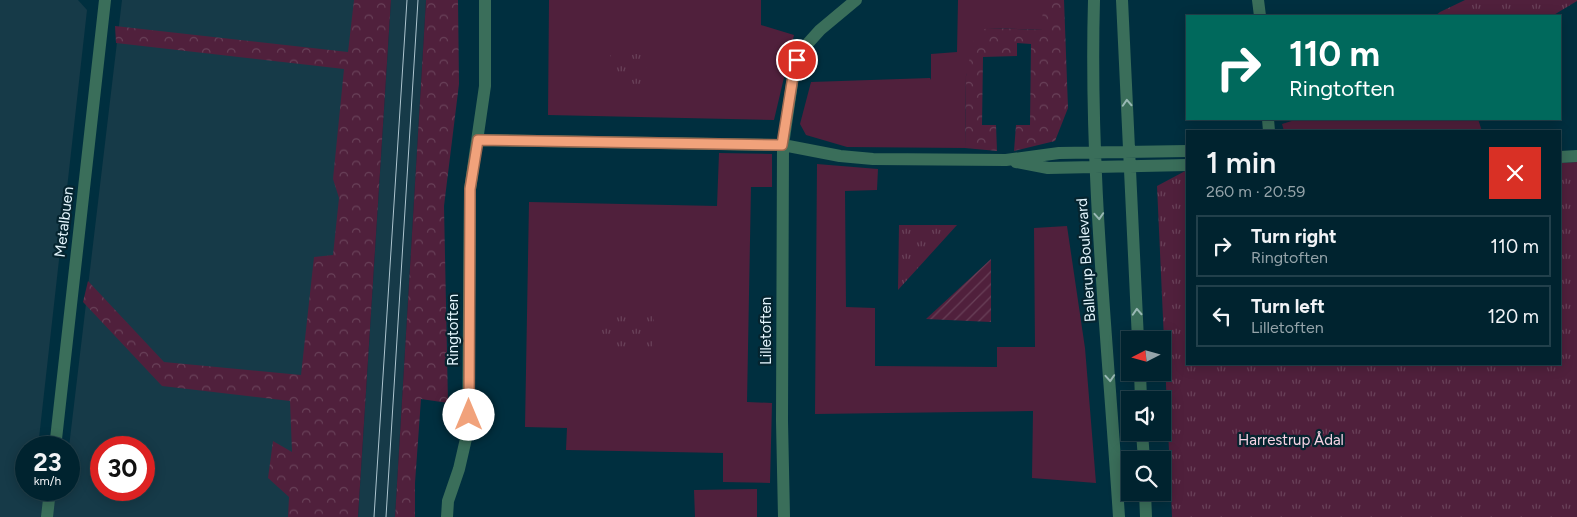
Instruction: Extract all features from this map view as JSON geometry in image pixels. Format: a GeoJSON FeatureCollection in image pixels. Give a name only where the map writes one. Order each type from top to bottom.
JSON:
{"type":"FeatureCollection","features":[{"type":"Feature","properties":{"kind":"street","name":"Metalbuen"},"geometry":{"type":"LineString","coordinates":[[56,436],[105,0]]}},
{"type":"Feature","properties":{"kind":"street","name":"Ringtoften"},"geometry":{"type":"LineString","coordinates":[[447,517],[448,501],[459,469],[468,430],[470,189],[485,86],[485,0]]}},
{"type":"Feature","properties":{"kind":"street","name":"Lilletoften"},"geometry":{"type":"LineString","coordinates":[[784,517],[782,145],[794,70],[801,51],[820,30],[856,0]]}},
{"type":"Feature","properties":{"kind":"street","name":"Ballerup Boulevard"},"geometry":{"type":"LineString","coordinates":[[1094,0],[1096,168],[1119,517]]}},
{"type":"Feature","properties":{"kind":"street"},"geometry":{"type":"LineString","coordinates":[[1122,0],[1138,331]]}},
{"type":"Feature","properties":{"kind":"street"},"geometry":{"type":"LineString","coordinates":[[1258,0],[1260,15]]}},
{"type":"Feature","properties":{"kind":"street"},"geometry":{"type":"LineString","coordinates":[[478,140],[782,145],[840,156],[874,159],[1006,160],[1048,154],[1186,151]]}},
{"type":"Feature","properties":{"kind":"street"},"geometry":{"type":"LineString","coordinates":[[1561,157],[1577,156]]}},
{"type":"Feature","properties":{"kind":"street"},"geometry":{"type":"LineString","coordinates":[[1006,160],[1048,168],[1186,165]]}},
{"type":"Feature","properties":{"kind":"street"},"geometry":{"type":"LineString","coordinates":[[47,517],[49,501]]}},
{"type":"Feature","properties":{"kind":"street"},"geometry":{"type":"LineString","coordinates":[[1145,501],[1146,517]]}},
{"type":"Feature","properties":{"kind":"shaded area"},"geometry":{"type":"Polygon","coordinates":[[[0,0],[78,0],[87,10],[39,436],[15,436],[15,501],[80,501],[80,436],[70,436],[122,0],[379,0],[342,517],[0,517],[0,0]]]}},
{"type":"Feature","properties":{"kind":"shaded area"},"geometry":{"type":"Polygon","coordinates":[[[391,0],[426,0],[395,517],[358,517],[391,0]]]}},
{"type":"Feature","properties":{"kind":"green space"},"geometry":{"type":"Polygon","coordinates":[[[354,0],[391,0],[358,517],[288,517],[289,497],[268,478],[273,441],[292,452],[290,401],[162,386],[83,302],[88,281],[164,362],[301,375],[314,257],[333,255],[339,198],[333,179],[344,69],[116,43],[115,26],[348,52],[354,0]]]}},
{"type":"Feature","properties":{"kind":"green space"},"geometry":{"type":"Polygon","coordinates":[[[426,0],[458,0],[459,84],[444,206],[448,403],[421,399],[415,483],[415,517],[395,517],[426,0]]]}},
{"type":"Feature","properties":{"kind":"green space"},"geometry":{"type":"Polygon","coordinates":[[[549,0],[761,0],[761,25],[794,35],[774,120],[548,115],[549,0]]]}},
{"type":"Feature","properties":{"kind":"green space"},"geometry":{"type":"Polygon","coordinates":[[[958,0],[1043,0],[1043,30],[988,28],[966,76],[965,148],[847,147],[806,135],[800,124],[811,82],[930,78],[931,80],[931,54],[957,52],[958,0]]]}},
{"type":"Feature","properties":{"kind":"green space"},"geometry":{"type":"Polygon","coordinates":[[[1043,0],[1064,0],[1068,108],[1055,141],[1014,151],[1016,125],[1030,125],[1031,44],[1017,43],[1017,56],[983,57],[982,125],[996,125],[997,151],[965,148],[966,76],[975,32],[988,28],[1042,30],[1043,0]]]}},
{"type":"Feature","properties":{"kind":"green space"},"geometry":{"type":"Polygon","coordinates":[[[1465,0],[1577,0],[1554,15],[1436,15],[1465,0]]]}},
{"type":"Feature","properties":{"kind":"green space"},"geometry":{"type":"Polygon","coordinates":[[[610,54],[647,54],[647,92],[634,92],[633,84],[630,84],[630,72],[610,72],[610,54]]]}},
{"type":"Feature","properties":{"kind":"green space"},"geometry":{"type":"Polygon","coordinates":[[[1295,120],[1478,120],[1482,130],[1284,130],[1282,124],[1295,120]]]}},
{"type":"Feature","properties":{"kind":"green space"},"geometry":{"type":"Polygon","coordinates":[[[719,153],[772,154],[772,187],[751,187],[747,402],[772,403],[770,483],[723,482],[723,453],[566,450],[567,428],[525,427],[529,202],[717,206],[719,153]]]}},
{"type":"Feature","properties":{"kind":"green space","name":"Harrestrup Ådal"},"geometry":{"type":"Polygon","coordinates":[[[1577,162],[1577,517],[1172,517],[1171,451],[1169,451],[1169,441],[1171,441],[1171,391],[1166,391],[1166,381],[1171,381],[1171,331],[1164,331],[1157,186],[1186,171],[1186,365],[1561,365],[1561,163],[1577,162]]]}},
{"type":"Feature","properties":{"kind":"green space"},"geometry":{"type":"Polygon","coordinates":[[[817,164],[878,169],[877,190],[845,191],[846,307],[875,308],[875,366],[997,367],[997,347],[1035,347],[1034,228],[1067,226],[1085,348],[1096,483],[1032,478],[1033,411],[815,414],[817,164]]]}},
{"type":"Feature","properties":{"kind":"green space"},"geometry":{"type":"Polygon","coordinates":[[[899,225],[957,225],[898,290],[899,225]]]}},
{"type":"Feature","properties":{"kind":"green space"},"geometry":{"type":"Polygon","coordinates":[[[991,259],[991,322],[926,319],[991,259]]]}},
{"type":"Feature","properties":{"kind":"green space"},"geometry":{"type":"Polygon","coordinates":[[[596,315],[654,315],[653,348],[596,348],[596,315]]]}},
{"type":"Feature","properties":{"kind":"green space"},"geometry":{"type":"Polygon","coordinates":[[[757,489],[757,517],[695,517],[694,490],[757,489]]]}},
{"type":"Feature","properties":{"kind":"tram line"},"geometry":{"type":"LineString","coordinates":[[374,517],[407,0]]}},
{"type":"Feature","properties":{"kind":"tram line"},"geometry":{"type":"LineString","coordinates":[[386,517],[418,0]]}},
{"type":"Feature","properties":{"kind":"route"},"geometry":{"type":"LineString","coordinates":[[469,415],[470,189],[478,140],[782,145],[797,60]]}}]}
